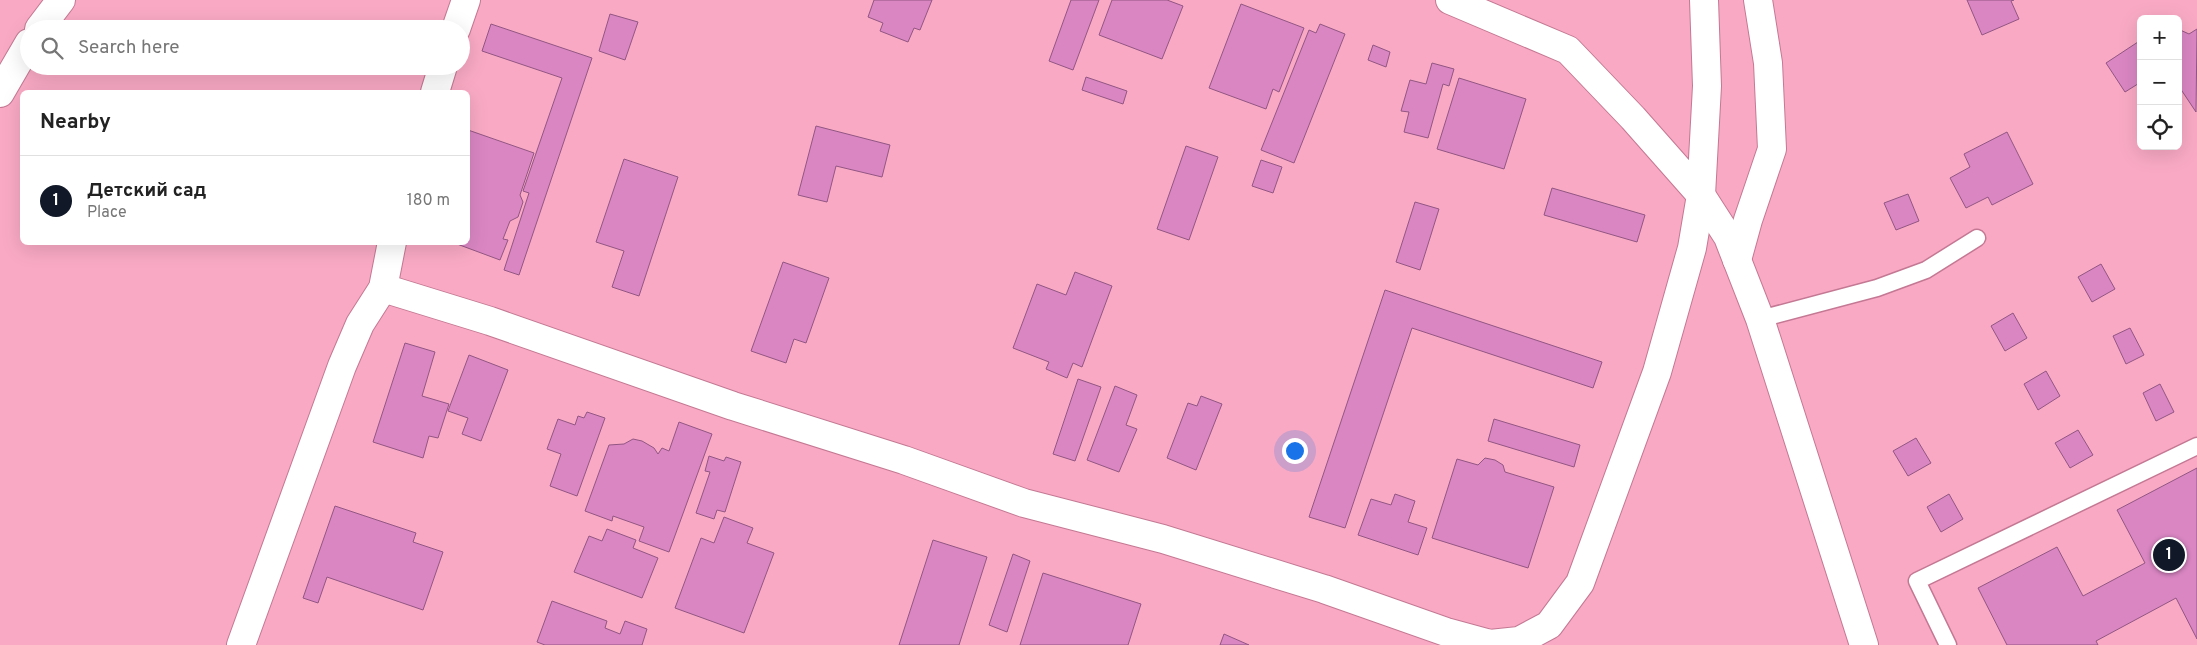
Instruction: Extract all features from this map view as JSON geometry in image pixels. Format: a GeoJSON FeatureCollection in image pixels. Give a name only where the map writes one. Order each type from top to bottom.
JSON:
{"type":"FeatureCollection","features":[{"type":"Feature","properties":{"kind":"street"},"geometry":{"type":"LineString","coordinates":[[47,20],[61,0]]}},
{"type":"Feature","properties":{"kind":"street"},"geometry":{"type":"LineString","coordinates":[[459,20],[466,0]]}},
{"type":"Feature","properties":{"kind":"street"},"geometry":{"type":"LineString","coordinates":[[1450,0],[1568,50],[1633,118],[1701,195],[1728,237],[1760,319],[1864,645]]}},
{"type":"Feature","properties":{"kind":"street"},"geometry":{"type":"LineString","coordinates":[[383,288],[490,322],[733,406],[904,460],[1024,503],[1163,539],[1324,589],[1446,632],[1490,644],[1518,641],[1549,625],[1580,583],[1657,372],[1692,248],[1701,195],[1707,86],[1704,0]]}},
{"type":"Feature","properties":{"kind":"street"},"geometry":{"type":"LineString","coordinates":[[1737,260],[1772,149],[1768,63],[1758,0]]}},
{"type":"Feature","properties":{"kind":"street"},"geometry":{"type":"LineString","coordinates":[[0,93],[20,59]]}},
{"type":"Feature","properties":{"kind":"street"},"geometry":{"type":"LineString","coordinates":[[436,90],[440,75]]}},
{"type":"Feature","properties":{"kind":"street"},"geometry":{"type":"LineString","coordinates":[[240,645],[342,366],[360,324],[383,288],[391,245]]}},
{"type":"Feature","properties":{"kind":"lane"},"geometry":{"type":"LineString","coordinates":[[1760,319],[1877,288],[1926,270],[1977,238]]}},
{"type":"Feature","properties":{"kind":"lane"},"geometry":{"type":"LineString","coordinates":[[1948,645],[1917,581],[2197,446]]}},
{"type":"Feature","properties":{"kind":"building"},"geometry":{"type":"Polygon","coordinates":[[[874,0],[932,0],[920,30],[914,28],[908,42],[880,31],[883,23],[868,17],[874,0]]]}},
{"type":"Feature","properties":{"kind":"building"},"geometry":{"type":"Polygon","coordinates":[[[1071,0],[1099,0],[1073,70],[1049,61],[1071,0]]]}},
{"type":"Feature","properties":{"kind":"building"},"geometry":{"type":"Polygon","coordinates":[[[1112,0],[1167,0],[1183,6],[1162,59],[1099,35],[1112,0]]]}},
{"type":"Feature","properties":{"kind":"building"},"geometry":{"type":"Polygon","coordinates":[[[1967,0],[2014,0],[2011,1],[2019,19],[1982,35],[1967,0]]]}},
{"type":"Feature","properties":{"kind":"building"},"geometry":{"type":"Polygon","coordinates":[[[1241,4],[1304,28],[1279,92],[1273,89],[1266,109],[1209,88],[1241,4]]]}},
{"type":"Feature","properties":{"kind":"building"},"geometry":{"type":"Polygon","coordinates":[[[610,14],[638,22],[625,60],[599,51],[610,14]]]}},
{"type":"Feature","properties":{"kind":"building"},"geometry":{"type":"Polygon","coordinates":[[[491,24],[592,58],[519,275],[504,270],[529,193],[523,191],[562,78],[482,51],[491,24]]]}},
{"type":"Feature","properties":{"kind":"building"},"geometry":{"type":"Polygon","coordinates":[[[1320,24],[1345,34],[1294,163],[1261,150],[1309,30],[1316,33],[1320,24]]]}},
{"type":"Feature","properties":{"kind":"building"},"geometry":{"type":"Polygon","coordinates":[[[2197,29],[2196,112],[2182,91],[2182,31],[2189,34],[2197,29]]]}},
{"type":"Feature","properties":{"kind":"building"},"geometry":{"type":"Polygon","coordinates":[[[2137,43],[2137,84],[2125,92],[2106,63],[2137,43]]]}},
{"type":"Feature","properties":{"kind":"building"},"geometry":{"type":"Polygon","coordinates":[[[1373,45],[1390,52],[1386,67],[1368,60],[1373,45]]]}},
{"type":"Feature","properties":{"kind":"building"},"geometry":{"type":"Polygon","coordinates":[[[1432,63],[1454,69],[1449,86],[1443,84],[1428,138],[1404,132],[1409,112],[1401,111],[1410,80],[1426,84],[1432,63]]]}},
{"type":"Feature","properties":{"kind":"building"},"geometry":{"type":"Polygon","coordinates":[[[1086,77],[1127,91],[1123,104],[1082,90],[1086,77]]]}},
{"type":"Feature","properties":{"kind":"building"},"geometry":{"type":"Polygon","coordinates":[[[1459,78],[1526,99],[1504,169],[1437,149],[1459,78]]]}},
{"type":"Feature","properties":{"kind":"building"},"geometry":{"type":"Polygon","coordinates":[[[816,126],[890,145],[882,177],[836,166],[827,202],[798,195],[816,126]]]}},
{"type":"Feature","properties":{"kind":"building"},"geometry":{"type":"Polygon","coordinates":[[[470,131],[534,153],[520,195],[523,202],[518,217],[510,221],[503,239],[508,240],[500,260],[460,245],[470,245],[470,131]]]}},
{"type":"Feature","properties":{"kind":"building"},"geometry":{"type":"Polygon","coordinates":[[[2007,132],[2033,184],[1992,205],[1988,197],[1966,208],[1950,178],[1970,167],[1964,154],[2007,132]]]}},
{"type":"Feature","properties":{"kind":"building"},"geometry":{"type":"Polygon","coordinates":[[[1186,146],[1218,157],[1189,240],[1157,229],[1186,146]]]}},
{"type":"Feature","properties":{"kind":"building"},"geometry":{"type":"Polygon","coordinates":[[[624,159],[678,177],[639,296],[612,287],[624,251],[596,242],[624,159]]]}},
{"type":"Feature","properties":{"kind":"building"},"geometry":{"type":"Polygon","coordinates":[[[1261,160],[1282,167],[1273,193],[1252,186],[1261,160]]]}},
{"type":"Feature","properties":{"kind":"building"},"geometry":{"type":"Polygon","coordinates":[[[1552,188],[1645,215],[1637,242],[1544,215],[1552,188]]]}},
{"type":"Feature","properties":{"kind":"building"},"geometry":{"type":"Polygon","coordinates":[[[1908,194],[1919,221],[1896,230],[1884,203],[1908,194]]]}},
{"type":"Feature","properties":{"kind":"building"},"geometry":{"type":"Polygon","coordinates":[[[1415,202],[1439,209],[1420,270],[1396,262],[1415,202]]]}},
{"type":"Feature","properties":{"kind":"building"},"geometry":{"type":"Polygon","coordinates":[[[783,262],[829,278],[806,343],[794,339],[786,363],[751,351],[783,262]]]}},
{"type":"Feature","properties":{"kind":"building"},"geometry":{"type":"Polygon","coordinates":[[[2101,264],[2115,289],[2092,302],[2078,277],[2101,264]]]}},
{"type":"Feature","properties":{"kind":"building"},"geometry":{"type":"Polygon","coordinates":[[[1075,272],[1112,286],[1082,367],[1073,363],[1067,378],[1046,369],[1049,362],[1013,348],[1037,284],[1066,295],[1075,272]]]}},
{"type":"Feature","properties":{"kind":"building"},"geometry":{"type":"Polygon","coordinates":[[[1385,290],[1602,362],[1593,388],[1412,328],[1345,528],[1309,517],[1385,290]]]}},
{"type":"Feature","properties":{"kind":"building"},"geometry":{"type":"Polygon","coordinates":[[[2013,313],[2027,338],[2005,351],[1991,326],[2013,313]]]}},
{"type":"Feature","properties":{"kind":"building"},"geometry":{"type":"Polygon","coordinates":[[[2130,328],[2144,355],[2126,364],[2113,336],[2130,328]]]}},
{"type":"Feature","properties":{"kind":"building"},"geometry":{"type":"Polygon","coordinates":[[[405,343],[435,352],[422,396],[449,404],[438,438],[429,436],[423,458],[373,442],[405,343]]]}},
{"type":"Feature","properties":{"kind":"building"},"geometry":{"type":"Polygon","coordinates":[[[469,355],[508,370],[481,441],[462,434],[468,418],[448,411],[469,355]]]}},
{"type":"Feature","properties":{"kind":"building"},"geometry":{"type":"Polygon","coordinates":[[[2046,371],[2060,396],[2038,410],[2024,384],[2046,371]]]}},
{"type":"Feature","properties":{"kind":"building"},"geometry":{"type":"Polygon","coordinates":[[[1078,379],[1101,387],[1075,461],[1053,454],[1078,379]]]}},
{"type":"Feature","properties":{"kind":"building"},"geometry":{"type":"Polygon","coordinates":[[[2160,384],[2174,412],[2156,421],[2143,393],[2160,384]]]}},
{"type":"Feature","properties":{"kind":"building"},"geometry":{"type":"Polygon","coordinates":[[[1115,386],[1137,395],[1126,425],[1137,429],[1119,472],[1087,460],[1115,386]]]}},
{"type":"Feature","properties":{"kind":"building"},"geometry":{"type":"Polygon","coordinates":[[[1201,396],[1222,404],[1196,470],[1167,458],[1188,403],[1197,406],[1201,396]]]}},
{"type":"Feature","properties":{"kind":"building"},"geometry":{"type":"Polygon","coordinates":[[[587,412],[605,418],[577,496],[550,486],[561,454],[547,449],[558,419],[575,425],[578,416],[584,418],[587,412]]]}},
{"type":"Feature","properties":{"kind":"building"},"geometry":{"type":"Polygon","coordinates":[[[1494,419],[1580,445],[1574,467],[1488,441],[1494,419]]]}},
{"type":"Feature","properties":{"kind":"building"},"geometry":{"type":"Polygon","coordinates":[[[679,422],[712,434],[669,552],[639,541],[644,527],[613,516],[612,521],[585,511],[609,445],[624,444],[633,439],[642,441],[654,448],[658,454],[662,448],[669,451],[679,422]]]}},
{"type":"Feature","properties":{"kind":"building"},"geometry":{"type":"Polygon","coordinates":[[[2078,430],[2093,455],[2070,468],[2055,443],[2078,430]]]}},
{"type":"Feature","properties":{"kind":"building"},"geometry":{"type":"Polygon","coordinates":[[[1916,438],[1931,463],[1908,476],[1893,451],[1916,438]]]}},
{"type":"Feature","properties":{"kind":"building"},"geometry":{"type":"Polygon","coordinates":[[[709,456],[724,461],[726,457],[741,462],[725,512],[717,510],[714,519],[696,513],[710,472],[705,471],[709,456]]]}},
{"type":"Feature","properties":{"kind":"building"},"geometry":{"type":"Polygon","coordinates":[[[1485,458],[1495,460],[1503,465],[1505,472],[1554,487],[1528,568],[1432,538],[1457,459],[1478,465],[1485,458]]]}},
{"type":"Feature","properties":{"kind":"building"},"geometry":{"type":"Polygon","coordinates":[[[2197,468],[2197,639],[2176,598],[2096,641],[2098,645],[2007,645],[1978,588],[2057,547],[2083,596],[2145,563],[2117,510],[2197,468]]]}},
{"type":"Feature","properties":{"kind":"building"},"geometry":{"type":"Polygon","coordinates":[[[1395,494],[1415,501],[1408,522],[1427,528],[1418,555],[1358,535],[1371,499],[1391,505],[1395,494]]]}},
{"type":"Feature","properties":{"kind":"building"},"geometry":{"type":"Polygon","coordinates":[[[1949,494],[1963,519],[1941,532],[1927,507],[1949,494]]]}},
{"type":"Feature","properties":{"kind":"building"},"geometry":{"type":"Polygon","coordinates":[[[335,506],[416,533],[413,542],[443,552],[423,610],[327,577],[318,603],[303,598],[335,506]]]}},
{"type":"Feature","properties":{"kind":"building"},"geometry":{"type":"Polygon","coordinates":[[[724,517],[753,528],[747,543],[774,553],[744,633],[675,608],[701,538],[714,543],[724,517]]]}},
{"type":"Feature","properties":{"kind":"building"},"geometry":{"type":"Polygon","coordinates":[[[607,529],[636,540],[633,548],[658,558],[642,598],[574,572],[589,536],[602,541],[607,529]]]}},
{"type":"Feature","properties":{"kind":"building"},"geometry":{"type":"Polygon","coordinates":[[[933,540],[987,557],[959,645],[899,645],[933,540]]]}},
{"type":"Feature","properties":{"kind":"building"},"geometry":{"type":"Polygon","coordinates":[[[1013,554],[1030,561],[1007,632],[989,625],[1013,554]]]}},
{"type":"Feature","properties":{"kind":"building"},"geometry":{"type":"Polygon","coordinates":[[[1043,573],[1141,604],[1128,645],[1020,645],[1043,573]]]}},
{"type":"Feature","properties":{"kind":"building"},"geometry":{"type":"Polygon","coordinates":[[[552,601],[607,621],[605,628],[620,634],[625,621],[647,629],[642,645],[545,645],[537,642],[552,601]]]}},
{"type":"Feature","properties":{"kind":"building"},"geometry":{"type":"Polygon","coordinates":[[[1224,634],[1249,645],[1220,645],[1224,634]]]}},
{"type":"Feature","properties":{"kind":"place","name":"Детский сад"},"geometry":{"type":"Point","coordinates":[2169,555]}}]}
